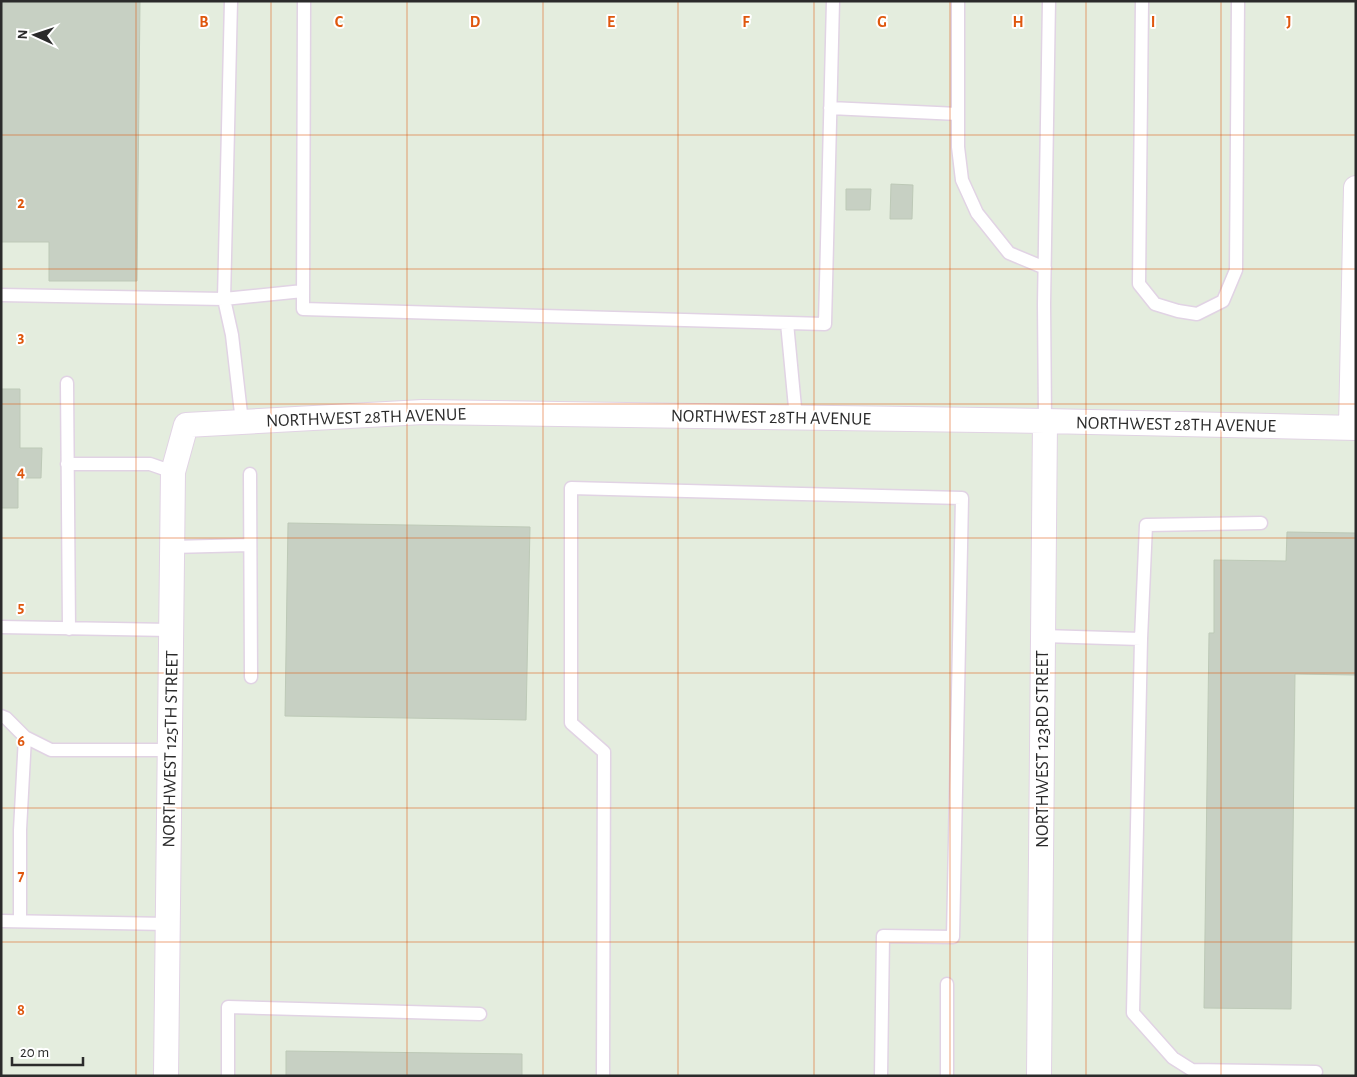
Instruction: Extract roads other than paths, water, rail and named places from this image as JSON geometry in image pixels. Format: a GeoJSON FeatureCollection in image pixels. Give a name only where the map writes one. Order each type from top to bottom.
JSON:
{"type":"FeatureCollection","features":[{"type":"Feature","properties":{"kind":"street"},"geometry":{"type":"LineString","coordinates":[[1353,428],[1356,188]]}},
{"type":"Feature","properties":{"kind":"street","name":"NORTHWEST 28TH AVENUE"},"geometry":{"type":"LineString","coordinates":[[186,425],[423,412],[1045,421],[1353,428]]}},
{"type":"Feature","properties":{"kind":"street","name":"NORTHWEST 123RD STREET"},"geometry":{"type":"LineString","coordinates":[[1039,1076],[1045,421]]}},
{"type":"Feature","properties":{"kind":"street","name":"NORTHWEST 125TH STREET"},"geometry":{"type":"LineString","coordinates":[[166,1076],[173,472],[186,425]]}},
{"type":"Feature","properties":{"kind":"lane"},"geometry":{"type":"LineString","coordinates":[[231,1],[224,299],[232,335],[242,422]]}},
{"type":"Feature","properties":{"kind":"lane"},"geometry":{"type":"LineString","coordinates":[[304,1],[303,309],[825,324],[833,1]]}},
{"type":"Feature","properties":{"kind":"lane"},"geometry":{"type":"LineString","coordinates":[[958,1],[958,147],[962,180],[977,213],[1009,253],[1045,268]]}},
{"type":"Feature","properties":{"kind":"lane"},"geometry":{"type":"LineString","coordinates":[[1045,421],[1049,1]]}},
{"type":"Feature","properties":{"kind":"lane"},"geometry":{"type":"LineString","coordinates":[[1142,1],[1139,284],[1155,304],[1197,314],[1223,301],[1236,270],[1238,1]]}},
{"type":"Feature","properties":{"kind":"lane"},"geometry":{"type":"LineString","coordinates":[[830,108],[958,114]]}},
{"type":"Feature","properties":{"kind":"lane"},"geometry":{"type":"LineString","coordinates":[[1,295],[224,299],[303,291]]}},
{"type":"Feature","properties":{"kind":"lane"},"geometry":{"type":"LineString","coordinates":[[787,323],[796,418]]}},
{"type":"Feature","properties":{"kind":"lane"},"geometry":{"type":"LineString","coordinates":[[67,383],[69,628]]}},
{"type":"Feature","properties":{"kind":"lane"},"geometry":{"type":"LineString","coordinates":[[68,464],[150,464],[173,472]]}},
{"type":"Feature","properties":{"kind":"lane"},"geometry":{"type":"LineString","coordinates":[[250,474],[251,677]]}},
{"type":"Feature","properties":{"kind":"lane"},"geometry":{"type":"LineString","coordinates":[[603,1076],[604,752],[571,723],[571,488],[962,498],[953,938],[883,936],[881,1076]]}},
{"type":"Feature","properties":{"kind":"lane"},"geometry":{"type":"LineString","coordinates":[[1261,523],[1146,525],[1141,639],[1134,1013],[1174,1058],[1192,1070],[1316,1072]]}},
{"type":"Feature","properties":{"kind":"lane"},"geometry":{"type":"LineString","coordinates":[[172,547],[250,546]]}},
{"type":"Feature","properties":{"kind":"lane"},"geometry":{"type":"LineString","coordinates":[[1,627],[171,630]]}},
{"type":"Feature","properties":{"kind":"lane"},"geometry":{"type":"LineString","coordinates":[[1043,636],[1141,639]]}},
{"type":"Feature","properties":{"kind":"lane"},"geometry":{"type":"LineString","coordinates":[[1,716],[6,718],[25,737],[51,750],[170,750]]}},
{"type":"Feature","properties":{"kind":"lane"},"geometry":{"type":"LineString","coordinates":[[20,920],[20,830],[25,737]]}},
{"type":"Feature","properties":{"kind":"lane"},"geometry":{"type":"LineString","coordinates":[[1,921],[168,924]]}},
{"type":"Feature","properties":{"kind":"lane"},"geometry":{"type":"LineString","coordinates":[[947,1076],[948,984]]}},
{"type":"Feature","properties":{"kind":"lane"},"geometry":{"type":"LineString","coordinates":[[228,1076],[228,1007],[480,1014]]}}]}
